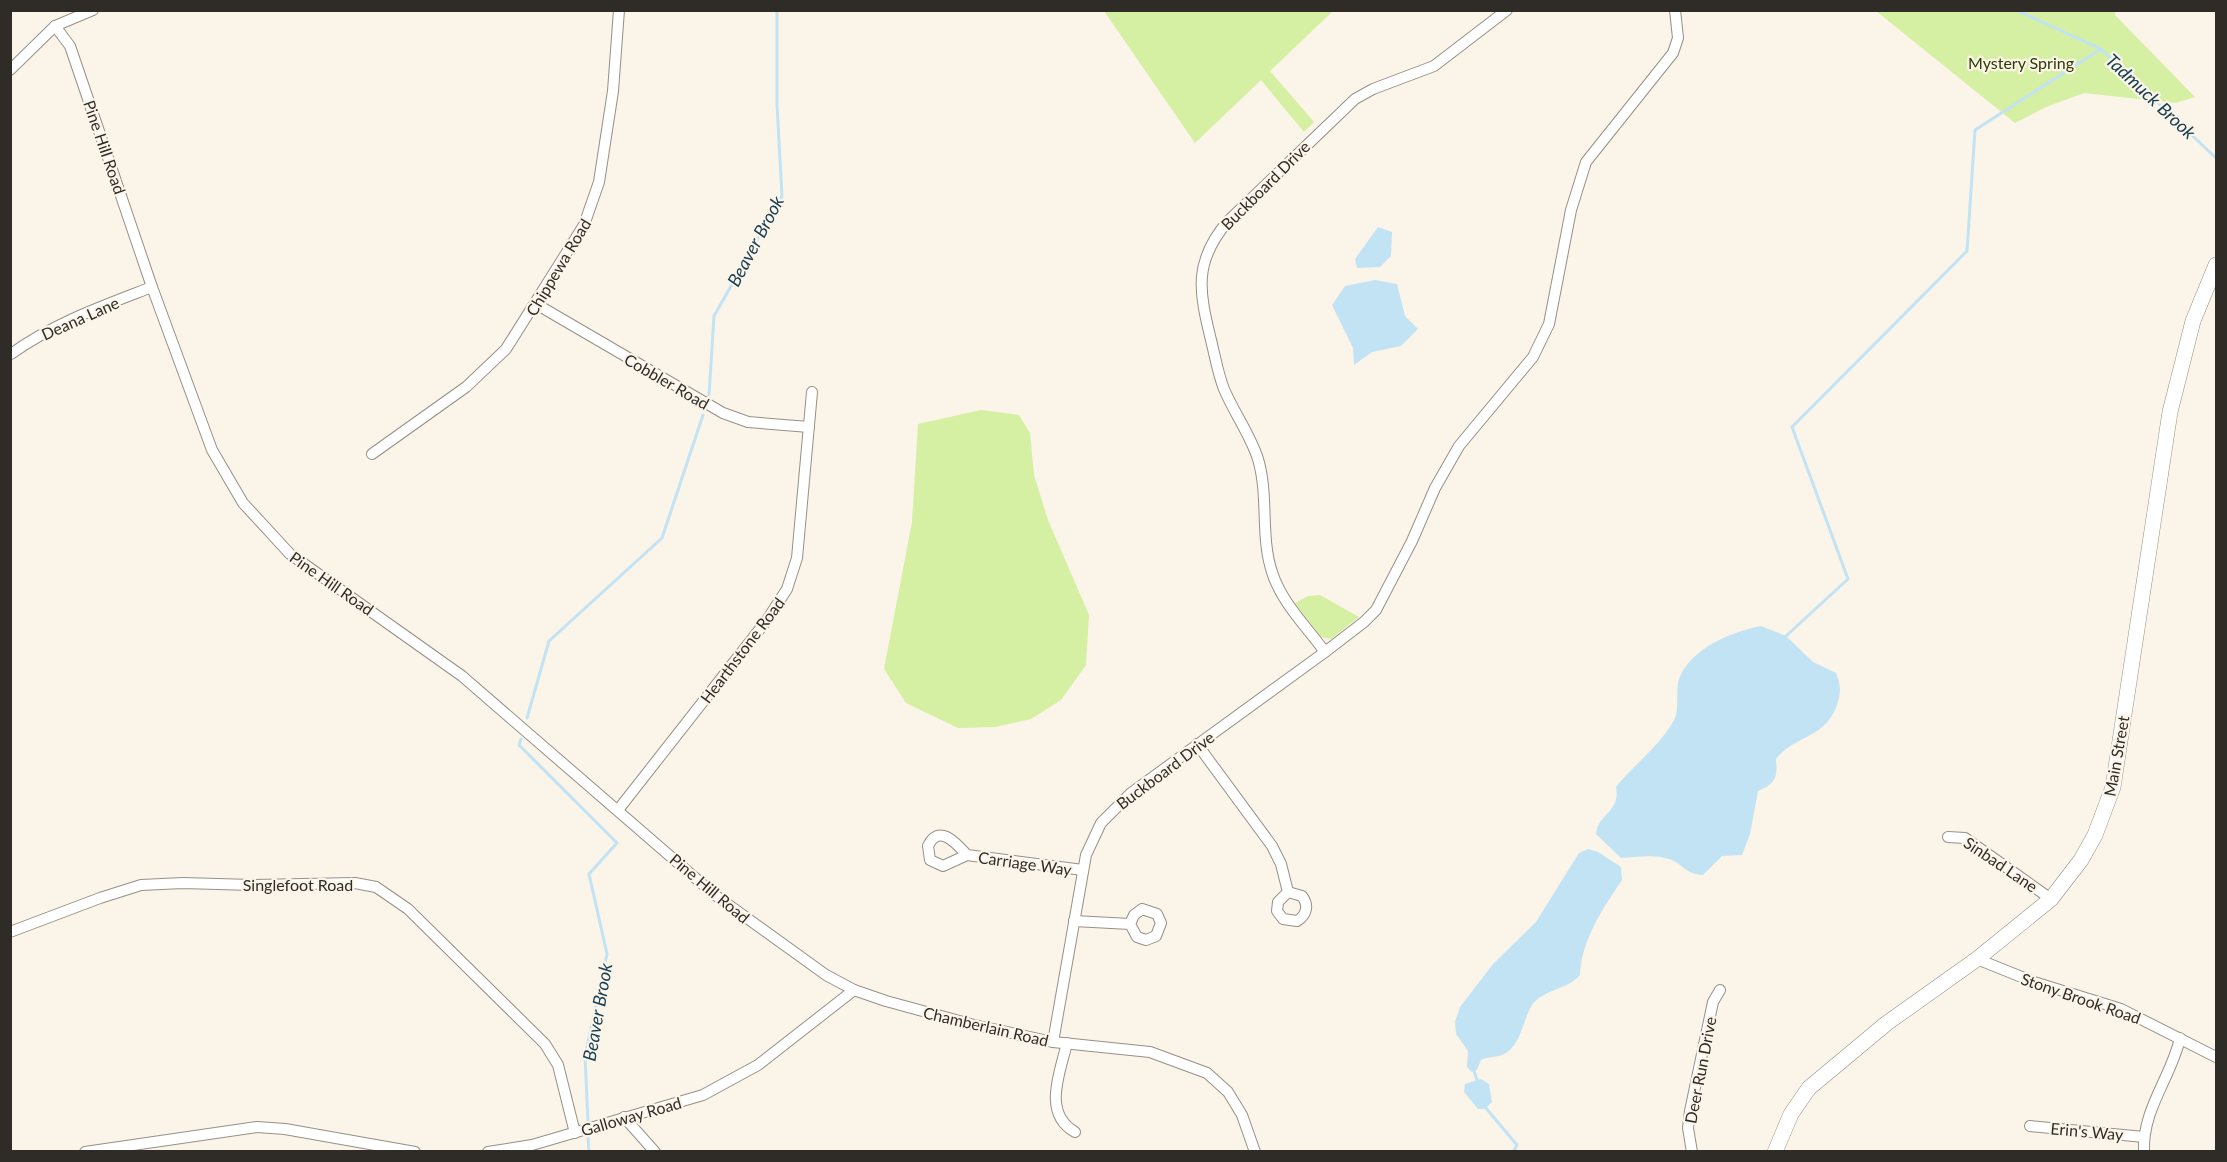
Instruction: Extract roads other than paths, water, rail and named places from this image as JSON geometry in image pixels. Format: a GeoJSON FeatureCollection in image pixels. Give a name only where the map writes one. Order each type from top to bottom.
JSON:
{"type":"FeatureCollection","features":[{"type":"Feature","properties":{"kind":"main road","name":"Main Street"},"geometry":{"type":"LineString","coordinates":[[1775,1152],[1791,1114],[1809,1088],[1887,1023],[1977,959],[2051,899],[2081,860],[2095,834],[2113,787],[2170,412],[2193,321],[2217,265]]}},
{"type":"Feature","properties":{"kind":"street"},"geometry":{"type":"LineString","coordinates":[[10,70],[55,26],[93,10]]}},
{"type":"Feature","properties":{"kind":"street","name":"Chippewa Road"},"geometry":{"type":"LineString","coordinates":[[372,454],[466,387],[494,363],[517,336],[581,232],[596,196],[613,91],[619,10]]}},
{"type":"Feature","properties":{"kind":"street","name":"Buckboard Drive"},"geometry":{"type":"LineString","coordinates":[[1325,652],[1284,597],[1272,572],[1263,478],[1257,456],[1223,387],[1200,287],[1203,259],[1215,236],[1228,221],[1355,99],[1373,89],[1434,66],[1508,10]]}},
{"type":"Feature","properties":{"kind":"street","name":"Buckboard Drive"},"geometry":{"type":"LineString","coordinates":[[1053,1042],[1083,870],[1091,842],[1112,810],[1197,744],[1325,652],[1376,610],[1412,541],[1435,488],[1459,446],[1533,357],[1549,324],[1571,210],[1586,162],[1673,53],[1678,38],[1675,10]]}},
{"type":"Feature","properties":{"kind":"street","name":"Pine Hill Road"},"geometry":{"type":"LineString","coordinates":[[55,26],[73,53],[152,287],[213,450],[234,490],[266,530],[302,565],[390,623],[462,676],[747,919],[826,975],[854,990]]}},
{"type":"Feature","properties":{"kind":"street","name":"Deana Lane"},"geometry":{"type":"LineString","coordinates":[[11,354],[43,333],[78,316],[152,287]]}},
{"type":"Feature","properties":{"kind":"street","name":"Cobbler Road"},"geometry":{"type":"LineString","coordinates":[[536,304],[717,410],[748,422],[809,427]]}},
{"type":"Feature","properties":{"kind":"street","name":"Hearthstone Road"},"geometry":{"type":"LineString","coordinates":[[618,810],[767,620],[786,589],[797,558],[812,392]]}},
{"type":"Feature","properties":{"kind":"street"},"geometry":{"type":"LineString","coordinates":[[1197,744],[1272,846],[1281,864],[1288,892]]}},
{"type":"Feature","properties":{"kind":"street","name":"Sinbad Lane"},"geometry":{"type":"LineString","coordinates":[[1948,837],[1965,838],[2051,899]]}},
{"type":"Feature","properties":{"kind":"street","name":"Carriage Way"},"geometry":{"type":"LineString","coordinates":[[967,855],[1083,870]]}},
{"type":"Feature","properties":{"kind":"street","name":"Singlefoot Road"},"geometry":{"type":"LineString","coordinates":[[10,932],[141,885],[356,883],[376,886],[408,909],[545,1044],[558,1065],[575,1133]]}},
{"type":"Feature","properties":{"kind":"street"},"geometry":{"type":"LineString","coordinates":[[1074,921],[1130,924]]}},
{"type":"Feature","properties":{"kind":"street","name":"Stony Brook Road"},"geometry":{"type":"LineString","coordinates":[[1977,959],[2034,982],[2121,1009],[2217,1057]]}},
{"type":"Feature","properties":{"kind":"street","name":"Chamberlain Road"},"geometry":{"type":"LineString","coordinates":[[854,990],[974,1025],[1053,1042],[1150,1052],[1208,1073],[1228,1092],[1242,1115],[1255,1152]]}},
{"type":"Feature","properties":{"kind":"street","name":"Galloway Road"},"geometry":{"type":"LineString","coordinates":[[488,1152],[532,1145],[703,1095],[758,1065],[854,990]]}},
{"type":"Feature","properties":{"kind":"street","name":"Deer Run Drive"},"geometry":{"type":"LineString","coordinates":[[1692,1152],[1688,1128],[1690,1111],[1713,1002],[1720,990]]}},
{"type":"Feature","properties":{"kind":"street"},"geometry":{"type":"LineString","coordinates":[[2144,1152],[2144,1137],[2180,1038]]}},
{"type":"Feature","properties":{"kind":"street"},"geometry":{"type":"LineString","coordinates":[[1066,1043],[1055,1105],[1062,1123],[1075,1132]]}},
{"type":"Feature","properties":{"kind":"street"},"geometry":{"type":"LineString","coordinates":[[624,1118],[655,1152]]}},
{"type":"Feature","properties":{"kind":"street","name":"Erin's Way"},"geometry":{"type":"LineString","coordinates":[[2030,1126],[2144,1137]]}},
{"type":"Feature","properties":{"kind":"street"},"geometry":{"type":"LineString","coordinates":[[85,1152],[256,1127],[285,1129],[415,1152]]}},
{"type":"Feature","properties":{"kind":"water"},"geometry":{"type":"Polygon","coordinates":[[[1378,227],[1392,232],[1391,256],[1380,267],[1357,268],[1355,259],[1378,227]]]}},
{"type":"Feature","properties":{"kind":"water"},"geometry":{"type":"Polygon","coordinates":[[[1375,280],[1397,284],[1405,316],[1418,329],[1401,346],[1372,352],[1354,365],[1353,348],[1332,305],[1345,286],[1375,280]]]}},
{"type":"Feature","properties":{"kind":"water"},"geometry":{"type":"Polygon","coordinates":[[[1761,626],[1786,636],[1813,662],[1836,673],[1840,693],[1832,716],[1818,730],[1792,745],[1776,759],[1774,780],[1758,791],[1750,834],[1742,855],[1722,856],[1703,875],[1692,873],[1664,857],[1621,858],[1596,834],[1598,827],[1615,802],[1616,787],[1662,738],[1674,720],[1677,711],[1679,679],[1685,668],[1693,658],[1713,643],[1737,632],[1761,626]]]}},
{"type":"Feature","properties":{"kind":"water"},"geometry":{"type":"Polygon","coordinates":[[[1588,849],[1598,852],[1621,867],[1622,880],[1589,937],[1581,962],[1580,975],[1569,984],[1537,1000],[1532,1005],[1518,1039],[1510,1050],[1481,1060],[1477,1070],[1472,1072],[1467,1067],[1468,1051],[1456,1034],[1455,1022],[1460,1007],[1493,964],[1536,922],[1579,853],[1588,849]]]}},
{"type":"Feature","properties":{"kind":"water"},"geometry":{"type":"Polygon","coordinates":[[[1481,1079],[1489,1084],[1492,1102],[1485,1109],[1478,1109],[1464,1092],[1465,1084],[1481,1079]]]}},
{"type":"Feature","properties":{"kind":"waterway","name":"Beaver Brook"},"geometry":{"type":"LineString","coordinates":[[709,395],[714,316],[782,196],[777,105],[777,10]]}},
{"type":"Feature","properties":{"kind":"waterway","name":"Tadmuck Brook"},"geometry":{"type":"LineString","coordinates":[[2016,10],[2101,49],[2216,158]]}},
{"type":"Feature","properties":{"kind":"waterway"},"geometry":{"type":"LineString","coordinates":[[1786,636],[1848,579],[1792,427],[1967,251],[1975,130],[2101,49]]}},
{"type":"Feature","properties":{"kind":"waterway","name":"Beaver Brook"},"geometry":{"type":"LineString","coordinates":[[527,718],[549,641],[662,538],[703,415]]}},
{"type":"Feature","properties":{"kind":"waterway","name":"Beaver Brook"},"geometry":{"type":"LineString","coordinates":[[521,739],[519,745],[617,843],[589,874],[607,954],[585,1056],[588,1122]]}},
{"type":"Feature","properties":{"kind":"waterway"},"geometry":{"type":"LineString","coordinates":[[1474,1071],[1478,1083]]}},
{"type":"Feature","properties":{"kind":"waterway"},"geometry":{"type":"LineString","coordinates":[[1485,1107],[1517,1145],[1513,1152]]}},
{"type":"Feature","properties":{"kind":"waterway","name":"Beaver Brook"},"geometry":{"type":"LineString","coordinates":[[588,1137],[589,1152]]}},
{"type":"Feature","properties":{"kind":"park label","name":"Mystery Spring"},"geometry":{"type":"Point","coordinates":[2021,62]}}]}
